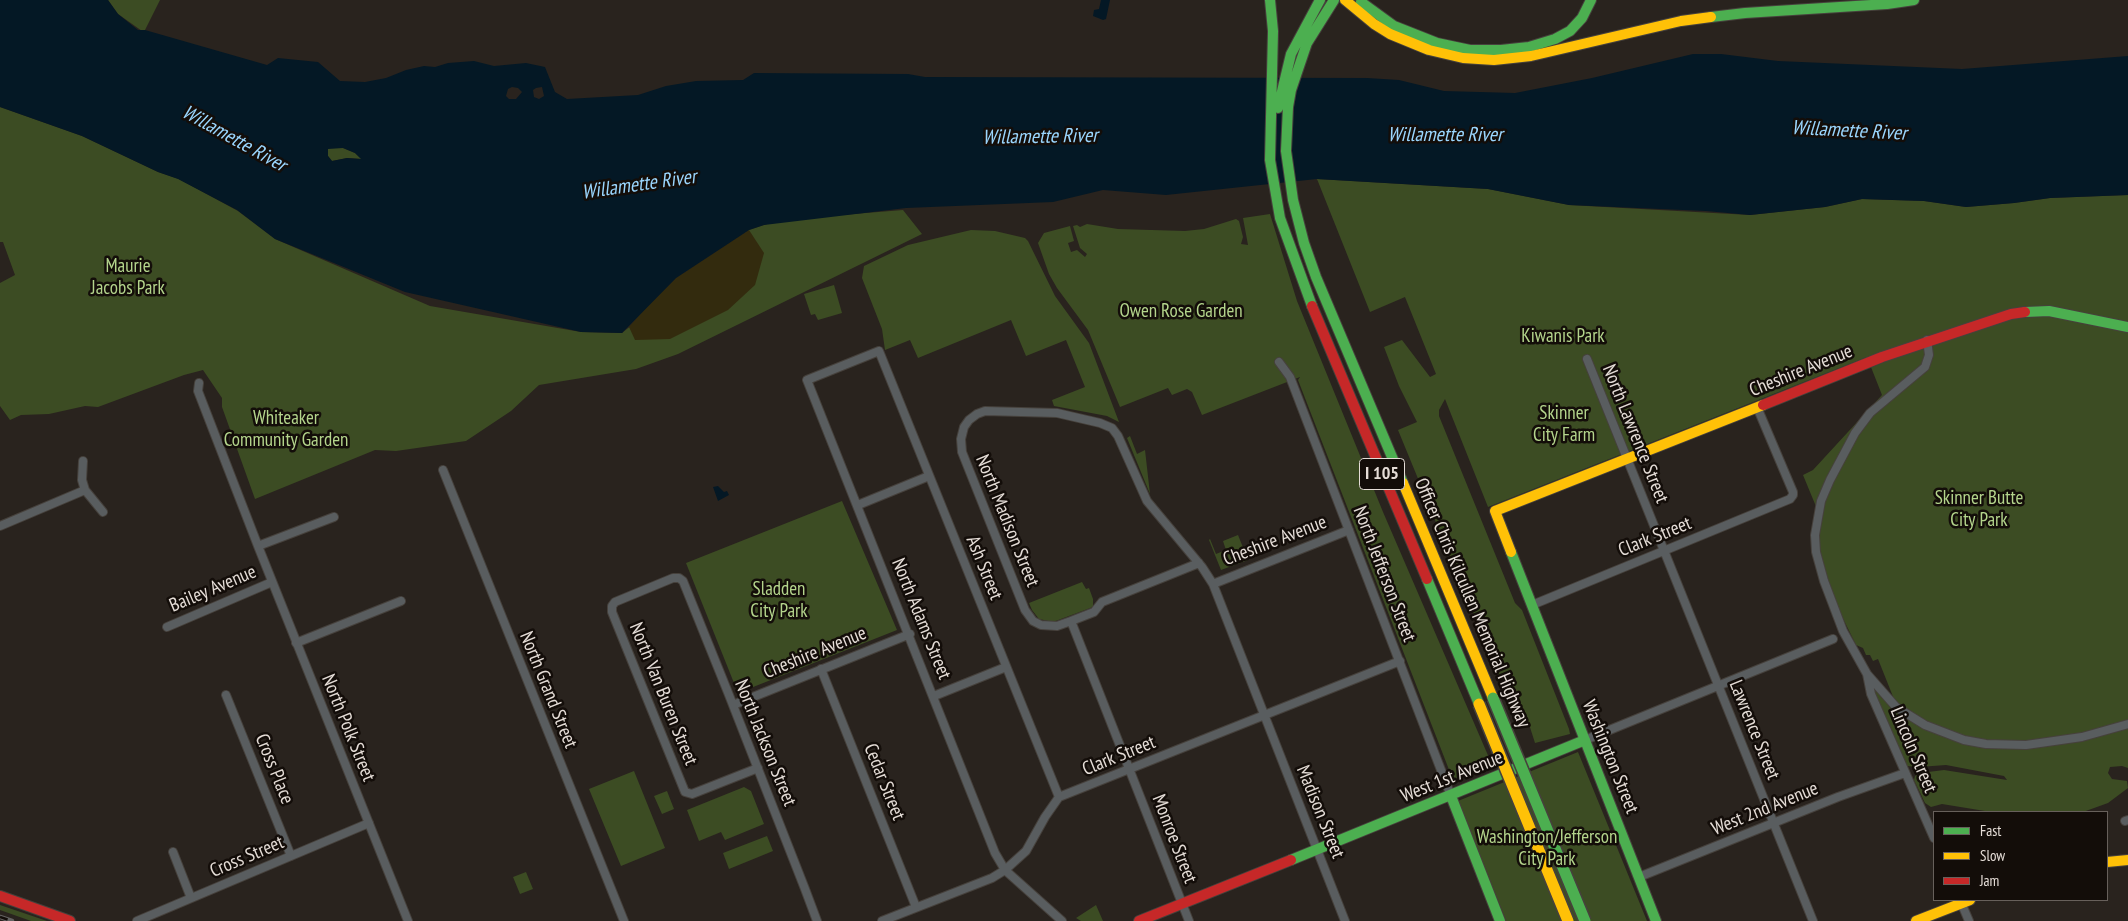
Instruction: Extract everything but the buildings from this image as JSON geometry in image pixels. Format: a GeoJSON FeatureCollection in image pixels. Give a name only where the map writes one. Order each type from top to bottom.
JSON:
{"type":"FeatureCollection","features":[{"type":"Feature","properties":{"kind":"main road"},"geometry":{"type":"LineString","coordinates":[[1270,0],[1273,31],[1270,160],[1280,218],[1289,244]]}},
{"type":"Feature","properties":{"kind":"main road","name":"I 105"},"geometry":{"type":"LineString","coordinates":[[1289,244],[1276,162],[1278,109],[1291,54],[1320,0]]}},
{"type":"Feature","properties":{"kind":"main road","name":"Officer Chris Kilcullen Memorial Highway"},"geometry":{"type":"LineString","coordinates":[[1334,0],[1307,42],[1295,76],[1288,107],[1286,150],[1290,184],[1304,243],[1316,277],[1585,921]]}},
{"type":"Feature","properties":{"kind":"main road"},"geometry":{"type":"LineString","coordinates":[[1345,0],[1374,24],[1390,34],[1429,50],[1463,58],[1494,60],[1531,56],[1681,21],[1745,13],[1887,4],[1914,0]]}},
{"type":"Feature","properties":{"kind":"main road"},"geometry":{"type":"LineString","coordinates":[[1358,0],[1394,26],[1422,37],[1470,50],[1501,50],[1529,47],[1555,39],[1570,31],[1582,18],[1591,0]]}},
{"type":"Feature","properties":{"kind":"main road","name":"Officer Chris Kilcullen Memorial Highway"},"geometry":{"type":"LineString","coordinates":[[1289,244],[1313,309],[1568,921]]}},
{"type":"Feature","properties":{"kind":"main road","name":"Cheshire Avenue"},"geometry":{"type":"LineString","coordinates":[[1496,511],[1927,340],[2011,314],[2036,310],[2057,312],[2128,327]]}},
{"type":"Feature","properties":{"kind":"main road","name":"Washington Street"},"geometry":{"type":"LineString","coordinates":[[1496,511],[1656,921]]}},
{"type":"Feature","properties":{"kind":"main road","name":"West 1st Avenue"},"geometry":{"type":"LineString","coordinates":[[1139,921],[1451,796],[1585,740]]}},
{"type":"Feature","properties":{"kind":"main road"},"geometry":{"type":"LineString","coordinates":[[1451,796],[1500,921]]}},
{"type":"Feature","properties":{"kind":"main road"},"geometry":{"type":"LineString","coordinates":[[2108,862],[2128,860]]}},
{"type":"Feature","properties":{"kind":"main road"},"geometry":{"type":"LineString","coordinates":[[0,896],[70,921]]}},
{"type":"Feature","properties":{"kind":"main road"},"geometry":{"type":"LineString","coordinates":[[1916,921],[1964,901]]}},
{"type":"Feature","properties":{"kind":"street"},"geometry":{"type":"LineString","coordinates":[[1927,340],[1929,355],[1925,368],[1870,413],[1855,433],[1821,501],[1815,535],[1816,552],[1842,631],[1866,674],[1892,703],[1909,717],[1943,733],[1979,743],[2007,746],[2049,743],[2082,737],[2128,724]]}},
{"type":"Feature","properties":{"kind":"street","name":"North Adams Street"},"geometry":{"type":"LineString","coordinates":[[879,351],[807,380],[996,853],[1005,870]]}},
{"type":"Feature","properties":{"kind":"street","name":"Ash Street"},"geometry":{"type":"LineString","coordinates":[[879,351],[1059,797]]}},
{"type":"Feature","properties":{"kind":"street","name":"North Lawrence Street"},"geometry":{"type":"LineString","coordinates":[[1587,359],[1665,550]]}},
{"type":"Feature","properties":{"kind":"street","name":"North Jefferson Street"},"geometry":{"type":"LineString","coordinates":[[1279,362],[1290,378],[1451,796]]}},
{"type":"Feature","properties":{"kind":"street","name":"North Polk Street"},"geometry":{"type":"LineString","coordinates":[[199,383],[198,391],[258,546],[408,921]]}},
{"type":"Feature","properties":{"kind":"street","name":"Clark Street"},"geometry":{"type":"LineString","coordinates":[[1532,605],[1790,499],[1793,492],[1757,407]]}},
{"type":"Feature","properties":{"kind":"street","name":"North Madison Street"},"geometry":{"type":"LineString","coordinates":[[1041,625],[1033,621],[1026,610],[962,452],[961,440],[964,427],[969,420],[985,411],[1057,413],[1100,423],[1112,428],[1123,444],[1147,502],[1199,563],[1213,584],[1265,716]]}},
{"type":"Feature","properties":{"kind":"street"},"geometry":{"type":"LineString","coordinates":[[83,461],[82,480],[85,490],[103,512]]}},
{"type":"Feature","properties":{"kind":"street","name":"North Grand Street"},"geometry":{"type":"LineString","coordinates":[[443,470],[624,921]]}},
{"type":"Feature","properties":{"kind":"street"},"geometry":{"type":"LineString","coordinates":[[858,505],[929,476]]}},
{"type":"Feature","properties":{"kind":"street"},"geometry":{"type":"LineString","coordinates":[[0,526],[85,490]]}},
{"type":"Feature","properties":{"kind":"street"},"geometry":{"type":"LineString","coordinates":[[258,546],[334,517]]}},
{"type":"Feature","properties":{"kind":"street","name":"Cheshire Avenue"},"geometry":{"type":"LineString","coordinates":[[1213,584],[1349,530]]}},
{"type":"Feature","properties":{"kind":"street","name":"Lawrence Street"},"geometry":{"type":"LineString","coordinates":[[1665,550],[1813,921]]}},
{"type":"Feature","properties":{"kind":"street","name":"Cheshire Avenue"},"geometry":{"type":"LineString","coordinates":[[1041,625],[1056,626],[1094,612],[1102,602],[1199,563]]}},
{"type":"Feature","properties":{"kind":"street","name":"North Jackson Street"},"geometry":{"type":"LineString","coordinates":[[612,606],[615,602],[674,578],[681,578],[758,768],[817,921]]}},
{"type":"Feature","properties":{"kind":"street","name":"Bailey Avenue"},"geometry":{"type":"LineString","coordinates":[[167,626],[272,582]]}},
{"type":"Feature","properties":{"kind":"street"},"geometry":{"type":"LineString","coordinates":[[296,642],[401,602]]}},
{"type":"Feature","properties":{"kind":"street","name":"North Van Buren Street"},"geometry":{"type":"LineString","coordinates":[[612,606],[683,790],[692,794],[758,768]]}},
{"type":"Feature","properties":{"kind":"street","name":"Monroe Street"},"geometry":{"type":"LineString","coordinates":[[1071,621],[1189,921]]}},
{"type":"Feature","properties":{"kind":"street","name":"Cheshire Avenue"},"geometry":{"type":"LineString","coordinates":[[733,705],[910,634]]}},
{"type":"Feature","properties":{"kind":"street","name":"West 1st Avenue"},"geometry":{"type":"LineString","coordinates":[[1585,740],[1833,639]]}},
{"type":"Feature","properties":{"kind":"street","name":"Clark Street"},"geometry":{"type":"LineString","coordinates":[[1059,797],[1400,661]]}},
{"type":"Feature","properties":{"kind":"street"},"geometry":{"type":"LineString","coordinates":[[934,696],[1006,667]]}},
{"type":"Feature","properties":{"kind":"street","name":"Cedar Street"},"geometry":{"type":"LineString","coordinates":[[821,669],[916,907]]}},
{"type":"Feature","properties":{"kind":"street","name":"Lincoln Street"},"geometry":{"type":"LineString","coordinates":[[1866,674],[1871,694],[1933,836]]}},
{"type":"Feature","properties":{"kind":"street","name":"Cross Place"},"geometry":{"type":"LineString","coordinates":[[226,695],[292,856]]}},
{"type":"Feature","properties":{"kind":"street","name":"Madison Street"},"geometry":{"type":"LineString","coordinates":[[1265,716],[1345,921]]}},
{"type":"Feature","properties":{"kind":"street","name":"West 2nd Avenue"},"geometry":{"type":"LineString","coordinates":[[1639,877],[1853,791],[1905,773]]}},
{"type":"Feature","properties":{"kind":"street"},"geometry":{"type":"LineString","coordinates":[[882,921],[992,878],[1005,870],[1026,852],[1044,817],[1059,797]]}},
{"type":"Feature","properties":{"kind":"street","name":"Cross Street"},"geometry":{"type":"LineString","coordinates":[[137,921],[369,823]]}},
{"type":"Feature","properties":{"kind":"street"},"geometry":{"type":"LineString","coordinates":[[172,852],[191,898]]}},
{"type":"Feature","properties":{"kind":"street"},"geometry":{"type":"LineString","coordinates":[[1005,870],[1062,921]]}},
{"type":"Feature","properties":{"kind":"street"},"geometry":{"type":"LineString","coordinates":[[1964,901],[1969,921]]}},
{"type":"Feature","properties":{"kind":"green space"},"geometry":{"type":"Polygon","coordinates":[[[108,0],[160,0],[145,30],[142,31],[118,14],[108,0]]]}},
{"type":"Feature","properties":{"kind":"green space","name":"Maurie Jacobs Park"},"geometry":{"type":"Polygon","coordinates":[[[0,107],[82,136],[158,172],[179,179],[238,211],[275,239],[430,306],[581,332],[622,333],[749,230],[779,220],[903,210],[922,234],[678,354],[636,369],[539,385],[511,411],[466,441],[396,451],[375,450],[255,499],[222,407],[222,398],[203,370],[184,375],[98,407],[85,406],[49,414],[21,415],[10,420],[0,406],[0,283],[15,275],[3,242],[0,242],[0,107]]]}},
{"type":"Feature","properties":{"kind":"green space"},"geometry":{"type":"Polygon","coordinates":[[[328,148],[343,148],[355,153],[362,159],[347,158],[332,161],[328,156],[328,148]]]}},
{"type":"Feature","properties":{"kind":"green space","name":"Skinner Butte City Park"},"geometry":{"type":"Polygon","coordinates":[[[1317,179],[1488,189],[1569,205],[1750,215],[1825,207],[1862,199],[1924,201],[1966,207],[2050,198],[2128,195],[2128,768],[2122,766],[2110,767],[2108,773],[2112,779],[2127,781],[2128,788],[2108,803],[2086,811],[1985,811],[1942,804],[1931,807],[1925,803],[1914,780],[1915,776],[1920,773],[1944,770],[2007,780],[2004,776],[1946,765],[1907,766],[1873,689],[1877,687],[1892,708],[1900,714],[1878,659],[1873,661],[1870,655],[1866,655],[1863,648],[1856,645],[1835,602],[1824,571],[1820,550],[1820,527],[1822,521],[1803,475],[1813,470],[1882,395],[1867,357],[1488,507],[1445,399],[1439,410],[1439,416],[1515,603],[1522,610],[1569,729],[1570,734],[1535,743],[1528,721],[1519,724],[1398,430],[1417,422],[1399,386],[1384,347],[1402,340],[1430,377],[1436,374],[1405,297],[1370,312],[1317,179]]]}},
{"type":"Feature","properties":{"kind":"green space","name":"Owen Rose Garden"},"geometry":{"type":"Polygon","coordinates":[[[1270,214],[1297,301],[1383,512],[1490,760],[1478,764],[1461,777],[1453,780],[1298,380],[1300,377],[1202,415],[1192,392],[1187,389],[1172,395],[1168,388],[1120,407],[1088,330],[1057,288],[1049,274],[1038,243],[1044,233],[1070,226],[1074,241],[1068,243],[1071,252],[1077,250],[1085,257],[1087,254],[1080,248],[1073,226],[1077,225],[1080,227],[1087,224],[1118,229],[1185,231],[1204,229],[1236,219],[1239,221],[1243,237],[1241,244],[1248,245],[1243,218],[1270,214]]]}},
{"type":"Feature","properties":{"kind":"green space"},"geometry":{"type":"Polygon","coordinates":[[[971,230],[995,231],[1025,238],[1028,241],[1055,296],[1089,343],[1119,422],[1107,416],[1054,406],[1052,400],[1085,387],[1066,340],[1026,356],[1011,320],[918,358],[910,340],[885,350],[882,329],[862,278],[864,266],[908,245],[971,230]]]}},
{"type":"Feature","properties":{"kind":"green space"},"geometry":{"type":"Polygon","coordinates":[[[834,285],[842,313],[818,320],[815,314],[811,315],[804,294],[834,285]]]}},
{"type":"Feature","properties":{"kind":"green space"},"geometry":{"type":"Polygon","coordinates":[[[1130,436],[1137,454],[1145,450],[1150,494],[1127,438],[1130,436]]]}},
{"type":"Feature","properties":{"kind":"green space","name":"Sladden City Park"},"geometry":{"type":"Polygon","coordinates":[[[842,501],[897,630],[738,693],[686,563],[842,501]]]}},
{"type":"Feature","properties":{"kind":"green space"},"geometry":{"type":"Polygon","coordinates":[[[1238,535],[1248,560],[1221,570],[1209,540],[1216,554],[1226,550],[1223,541],[1238,535]]]}},
{"type":"Feature","properties":{"kind":"green space"},"geometry":{"type":"Polygon","coordinates":[[[1082,582],[1086,589],[1089,588],[1093,599],[1093,607],[1053,622],[1039,619],[1032,610],[1029,603],[1082,582]]]}},
{"type":"Feature","properties":{"kind":"green space","name":"Washington/Jefferson City Park"},"geometry":{"type":"Polygon","coordinates":[[[1578,752],[1647,921],[1506,921],[1458,801],[1578,752]]]}},
{"type":"Feature","properties":{"kind":"green space"},"geometry":{"type":"Polygon","coordinates":[[[634,771],[665,848],[621,866],[589,789],[634,771]]]}},
{"type":"Feature","properties":{"kind":"green space"},"geometry":{"type":"Polygon","coordinates":[[[744,787],[751,791],[764,824],[725,840],[721,832],[699,841],[687,810],[744,787]]]}},
{"type":"Feature","properties":{"kind":"green space"},"geometry":{"type":"Polygon","coordinates":[[[667,791],[674,809],[662,814],[654,796],[667,791]]]}},
{"type":"Feature","properties":{"kind":"green space"},"geometry":{"type":"Polygon","coordinates":[[[767,836],[773,851],[729,869],[723,853],[767,836]]]}},
{"type":"Feature","properties":{"kind":"green space"},"geometry":{"type":"Polygon","coordinates":[[[526,872],[533,889],[520,894],[513,877],[526,872]]]}},
{"type":"Feature","properties":{"kind":"green space"},"geometry":{"type":"Polygon","coordinates":[[[0,905],[47,921],[31,921],[0,910],[0,905]]]}},
{"type":"Feature","properties":{"kind":"green space"},"geometry":{"type":"Polygon","coordinates":[[[1096,905],[1103,921],[1081,921],[1076,918],[1096,905]]]}},
{"type":"Feature","properties":{"kind":"sand"},"geometry":{"type":"Polygon","coordinates":[[[749,230],[764,253],[755,285],[728,310],[670,339],[635,340],[629,327],[676,278],[749,230]]]}},
{"type":"Feature","properties":{"kind":"water","name":"Willamette River"},"geometry":{"type":"Polygon","coordinates":[[[0,0],[108,0],[118,14],[138,30],[145,30],[267,65],[278,58],[318,62],[340,81],[365,82],[386,78],[406,70],[424,66],[435,67],[448,63],[474,61],[494,66],[526,63],[545,67],[555,92],[567,99],[638,95],[666,86],[696,81],[743,80],[754,73],[908,74],[925,77],[1367,78],[1399,80],[1444,91],[1515,93],[1592,78],[1693,54],[1721,54],[1778,61],[1962,69],[2128,56],[2128,195],[2050,198],[1966,207],[1924,201],[1862,199],[1825,207],[1750,215],[1706,211],[1569,205],[1488,189],[1317,179],[1166,195],[1103,190],[1053,202],[906,208],[764,225],[749,230],[676,278],[622,333],[581,332],[405,292],[275,239],[237,210],[178,179],[158,172],[82,136],[0,107],[0,0]],[[512,87],[508,89],[506,96],[509,99],[516,99],[522,92],[518,88],[512,87]],[[542,87],[533,90],[534,97],[539,99],[544,96],[542,87]],[[343,148],[328,149],[328,156],[332,161],[347,158],[361,159],[355,153],[343,148]]]}},
{"type":"Feature","properties":{"kind":"water"},"geometry":{"type":"Polygon","coordinates":[[[1101,0],[1110,0],[1106,19],[1103,20],[1093,16],[1094,10],[1099,9],[1101,0]]]}},
{"type":"Feature","properties":{"kind":"water"},"geometry":{"type":"Polygon","coordinates":[[[718,486],[724,492],[727,491],[729,495],[718,501],[713,487],[718,486]]]}},
{"type":"Feature","properties":{"kind":"railway"},"geometry":{"type":"LineString","coordinates":[[0,917],[12,921]]}},
{"type":"Feature","properties":{"kind":"traffic: fast"},"geometry":{"type":"LineString","coordinates":[[1270,0],[1273,31],[1270,160],[1280,218],[1312,306]]}},
{"type":"Feature","properties":{"kind":"traffic: fast"},"geometry":{"type":"LineString","coordinates":[[1278,108],[1291,54],[1320,0]]}},
{"type":"Feature","properties":{"kind":"traffic: fast"},"geometry":{"type":"LineString","coordinates":[[1334,0],[1307,43],[1291,90],[1288,107],[1286,151],[1293,200],[1304,243],[1316,277],[1403,483]]}},
{"type":"Feature","properties":{"kind":"traffic: fast"},"geometry":{"type":"LineString","coordinates":[[1361,2],[1394,26],[1437,43],[1470,50],[1501,50],[1529,47],[1555,39],[1570,31],[1582,18],[1591,0]]}},
{"type":"Feature","properties":{"kind":"traffic: fast"},"geometry":{"type":"LineString","coordinates":[[1711,17],[1887,4],[1914,0]]}},
{"type":"Feature","properties":{"kind":"traffic: fast"},"geometry":{"type":"LineString","coordinates":[[2025,312],[2049,311],[2128,327]]}},
{"type":"Feature","properties":{"kind":"traffic: fast"},"geometry":{"type":"LineString","coordinates":[[1511,552],[1656,921]]}},
{"type":"Feature","properties":{"kind":"traffic: fast"},"geometry":{"type":"LineString","coordinates":[[1427,579],[1479,704]]}},
{"type":"Feature","properties":{"kind":"traffic: fast"},"geometry":{"type":"LineString","coordinates":[[1493,698],[1585,921]]}},
{"type":"Feature","properties":{"kind":"traffic: fast"},"geometry":{"type":"LineString","coordinates":[[1291,860],[1585,740]]}},
{"type":"Feature","properties":{"kind":"traffic: fast"},"geometry":{"type":"LineString","coordinates":[[1451,796],[1500,921]]}},
{"type":"Feature","properties":{"kind":"traffic: slow"},"geometry":{"type":"LineString","coordinates":[[1345,0],[1374,24],[1390,34],[1429,50],[1463,58],[1494,60],[1531,56],[1681,21],[1711,17]]}},
{"type":"Feature","properties":{"kind":"traffic: slow"},"geometry":{"type":"LineString","coordinates":[[1511,552],[1495,511],[1763,405]]}},
{"type":"Feature","properties":{"kind":"traffic: slow"},"geometry":{"type":"LineString","coordinates":[[1403,483],[1493,698]]}},
{"type":"Feature","properties":{"kind":"traffic: slow"},"geometry":{"type":"LineString","coordinates":[[1479,704],[1568,921]]}},
{"type":"Feature","properties":{"kind":"traffic: slow"},"geometry":{"type":"LineString","coordinates":[[2108,862],[2128,860]]}},
{"type":"Feature","properties":{"kind":"traffic: slow"},"geometry":{"type":"LineString","coordinates":[[1916,921],[1967,901]]}},
{"type":"Feature","properties":{"kind":"traffic: jam"},"geometry":{"type":"LineString","coordinates":[[1312,306],[1427,579]]}},
{"type":"Feature","properties":{"kind":"traffic: jam"},"geometry":{"type":"LineString","coordinates":[[1763,405],[1882,357],[2011,314],[2025,312]]}},
{"type":"Feature","properties":{"kind":"traffic: jam"},"geometry":{"type":"LineString","coordinates":[[1139,921],[1291,860]]}},
{"type":"Feature","properties":{"kind":"traffic: jam"},"geometry":{"type":"LineString","coordinates":[[0,896],[70,921]]}},
{"type":"Feature","properties":{"kind":"park label","name":"Kiwanis Park"},"geometry":{"type":"Point","coordinates":[1563,337]}},
{"type":"Feature","properties":{"kind":"park label","name":"Skinner City Farm"},"geometry":{"type":"Point","coordinates":[1564,425]}},
{"type":"Feature","properties":{"kind":"park label","name":"Whiteaker Community Garden"},"geometry":{"type":"Point","coordinates":[286,430]}}]}
